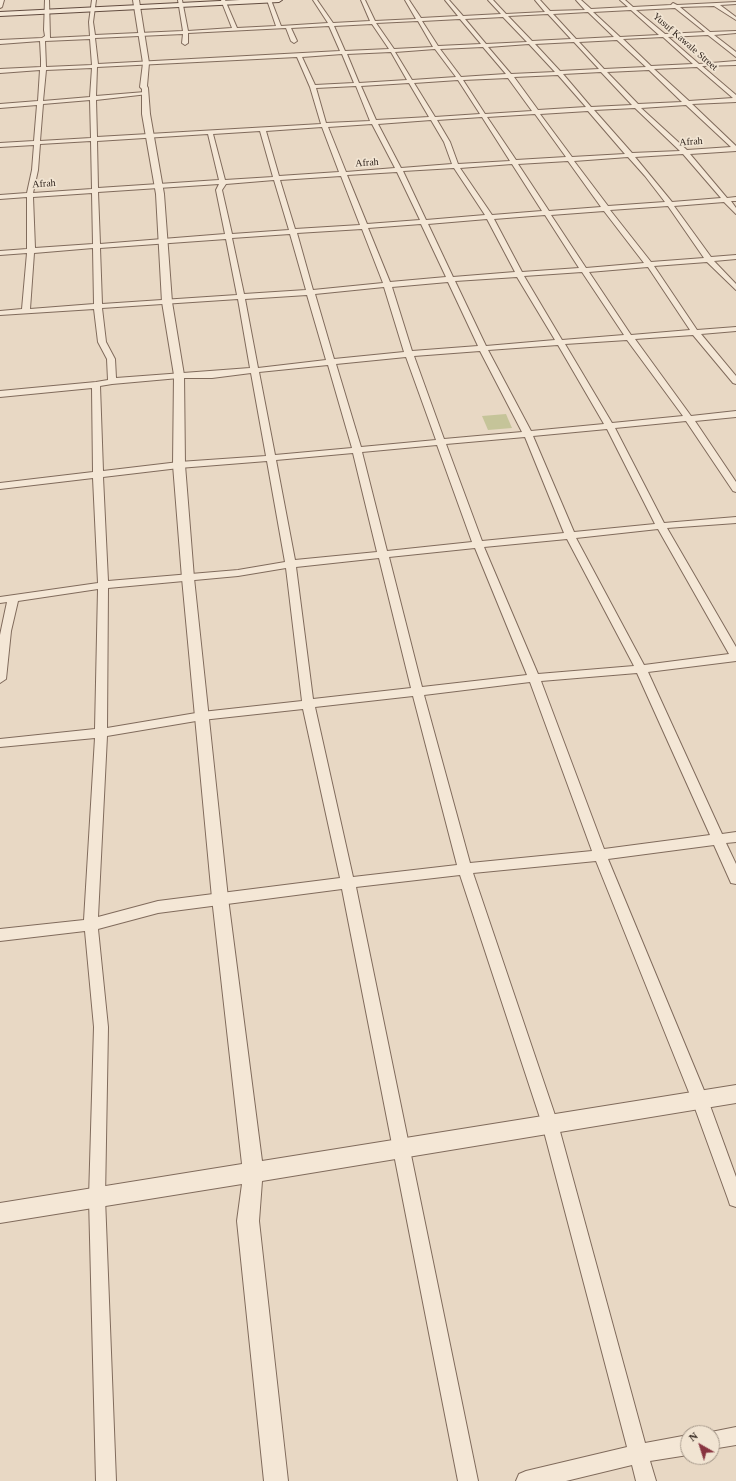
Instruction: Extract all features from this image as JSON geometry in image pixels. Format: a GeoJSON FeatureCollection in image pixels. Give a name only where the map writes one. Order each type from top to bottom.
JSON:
{"type":"FeatureCollection","features":[{"type":"Feature","properties":{"kind":"main road"},"geometry":{"type":"LineString","coordinates":[[0,14],[94,9],[137,3],[279,0]]}},
{"type":"Feature","properties":{"kind":"street"},"geometry":{"type":"LineString","coordinates":[[0,7],[2,0]]}},
{"type":"Feature","properties":{"kind":"street"},"geometry":{"type":"LineString","coordinates":[[26,312],[31,250],[30,195],[35,170],[39,103],[44,59],[42,40],[48,37],[48,0]]}},
{"type":"Feature","properties":{"kind":"street"},"geometry":{"type":"LineString","coordinates":[[94,0],[94,9],[91,22],[95,66],[93,100],[98,313],[102,342],[111,359],[112,381]]}},
{"type":"Feature","properties":{"kind":"street"},"geometry":{"type":"LineString","coordinates":[[269,0],[279,27]]}},
{"type":"Feature","properties":{"kind":"street"},"geometry":{"type":"LineString","coordinates":[[315,0],[331,24],[342,53],[374,122],[400,170],[483,348],[528,434],[570,534],[641,670],[736,879]]}},
{"type":"Feature","properties":{"kind":"street"},"geometry":{"type":"LineString","coordinates":[[0,743],[101,733],[202,716],[534,678],[641,670],[736,657],[661,526],[609,425],[520,275],[489,216],[456,166],[447,142],[392,50],[373,22],[363,0]]}},
{"type":"Feature","properties":{"kind":"street"},"geometry":{"type":"LineString","coordinates":[[407,0],[436,47],[460,79],[513,163],[629,337],[690,420],[736,489]]}},
{"type":"Feature","properties":{"kind":"street"},"geometry":{"type":"LineString","coordinates":[[447,0],[510,76],[606,209],[650,265],[695,332],[736,381]]}},
{"type":"Feature","properties":{"kind":"street"},"geometry":{"type":"LineString","coordinates":[[490,0],[506,15],[559,73],[630,156],[670,204],[709,260],[736,288]]}},
{"type":"Feature","properties":{"kind":"street"},"geometry":{"type":"LineString","coordinates":[[537,0],[636,105],[685,152],[736,212]]}},
{"type":"Feature","properties":{"kind":"street"},"geometry":{"type":"LineString","coordinates":[[578,0],[736,149]]}},
{"type":"Feature","properties":{"kind":"street","name":"Yusuf Kawale Street"},"geometry":{"type":"LineString","coordinates":[[622,0],[736,99]]}},
{"type":"Feature","properties":{"kind":"street"},"geometry":{"type":"LineString","coordinates":[[668,0],[736,55]]}},
{"type":"Feature","properties":{"kind":"street"},"geometry":{"type":"LineString","coordinates":[[710,0],[736,19]]}},
{"type":"Feature","properties":{"kind":"street"},"geometry":{"type":"LineString","coordinates":[[223,1],[235,29]]}},
{"type":"Feature","properties":{"kind":"street"},"geometry":{"type":"LineString","coordinates":[[0,42],[716,4],[736,1]]}},
{"type":"Feature","properties":{"kind":"street"},"geometry":{"type":"LineString","coordinates":[[137,3],[146,63],[143,87],[145,88],[150,136],[159,187],[168,302],[179,375],[179,465],[188,578],[220,898],[254,1172],[248,1221],[276,1481]]}},
{"type":"Feature","properties":{"kind":"street"},"geometry":{"type":"LineString","coordinates":[[180,3],[186,32],[186,43]]}},
{"type":"Feature","properties":{"kind":"street"},"geometry":{"type":"LineString","coordinates":[[288,27],[294,41]]}},
{"type":"Feature","properties":{"kind":"street"},"geometry":{"type":"LineString","coordinates":[[0,71],[482,44],[736,32]]}},
{"type":"Feature","properties":{"kind":"street"},"geometry":{"type":"LineString","coordinates":[[298,54],[313,87],[324,125],[387,284],[409,354],[478,544],[534,678],[600,855],[700,1100],[736,1199]]}},
{"type":"Feature","properties":{"kind":"street"},"geometry":{"type":"LineString","coordinates":[[313,87],[736,63]]}},
{"type":"Feature","properties":{"kind":"street"},"geometry":{"type":"LineString","coordinates":[[0,106],[93,100],[145,94]]}},
{"type":"Feature","properties":{"kind":"street"},"geometry":{"type":"LineString","coordinates":[[0,146],[262,128],[736,99]]}},
{"type":"Feature","properties":{"kind":"street"},"geometry":{"type":"LineString","coordinates":[[262,128],[276,179],[294,231],[312,292],[357,450],[417,691],[465,869],[550,1124],[646,1481]]}},
{"type":"Feature","properties":{"kind":"street"},"geometry":{"type":"LineString","coordinates":[[210,132],[223,183],[219,190],[241,296],[270,458],[291,564],[308,704],[348,882],[400,1149],[468,1481]]}},
{"type":"Feature","properties":{"kind":"street","name":"Afrah"},"geometry":{"type":"LineString","coordinates":[[0,197],[343,175],[456,166],[736,149]]}},
{"type":"Feature","properties":{"kind":"street"},"geometry":{"type":"LineString","coordinates":[[0,253],[363,225],[736,199]]}},
{"type":"Feature","properties":{"kind":"street"},"geometry":{"type":"LineString","coordinates":[[0,313],[312,292],[387,284],[650,265],[736,257]]}},
{"type":"Feature","properties":{"kind":"street"},"geometry":{"type":"LineString","coordinates":[[0,394],[96,385],[112,381],[179,375],[212,375],[409,354],[736,329]]}},
{"type":"Feature","properties":{"kind":"street"},"geometry":{"type":"LineString","coordinates":[[96,385],[98,476],[103,584],[101,733],[91,925],[101,1027],[98,1198],[106,1481]]}},
{"type":"Feature","properties":{"kind":"street"},"geometry":{"type":"LineString","coordinates":[[0,486],[98,476],[179,465],[357,450],[609,425],[690,420],[736,414]]}},
{"type":"Feature","properties":{"kind":"street"},"geometry":{"type":"LineString","coordinates":[[0,600],[103,584],[238,573],[291,564],[570,534],[736,520]]}},
{"type":"Feature","properties":{"kind":"street"},"geometry":{"type":"LineString","coordinates":[[0,679],[6,631],[13,598]]}},
{"type":"Feature","properties":{"kind":"street"},"geometry":{"type":"LineString","coordinates":[[0,936],[91,925],[158,907],[220,898],[348,882],[600,855],[736,837]]}},
{"type":"Feature","properties":{"kind":"street"},"geometry":{"type":"LineString","coordinates":[[0,1214],[736,1094]]}},
{"type":"Feature","properties":{"kind":"street"},"geometry":{"type":"LineString","coordinates":[[720,1439],[736,1436]]}},
{"type":"Feature","properties":{"kind":"street"},"geometry":{"type":"LineString","coordinates":[[526,1481],[638,1454],[680,1446]]}},
{"type":"Feature","properties":{"kind":"green space"},"geometry":{"type":"Polygon","coordinates":[[[506,414],[512,428],[488,430],[482,416],[506,414]]]}}]}
